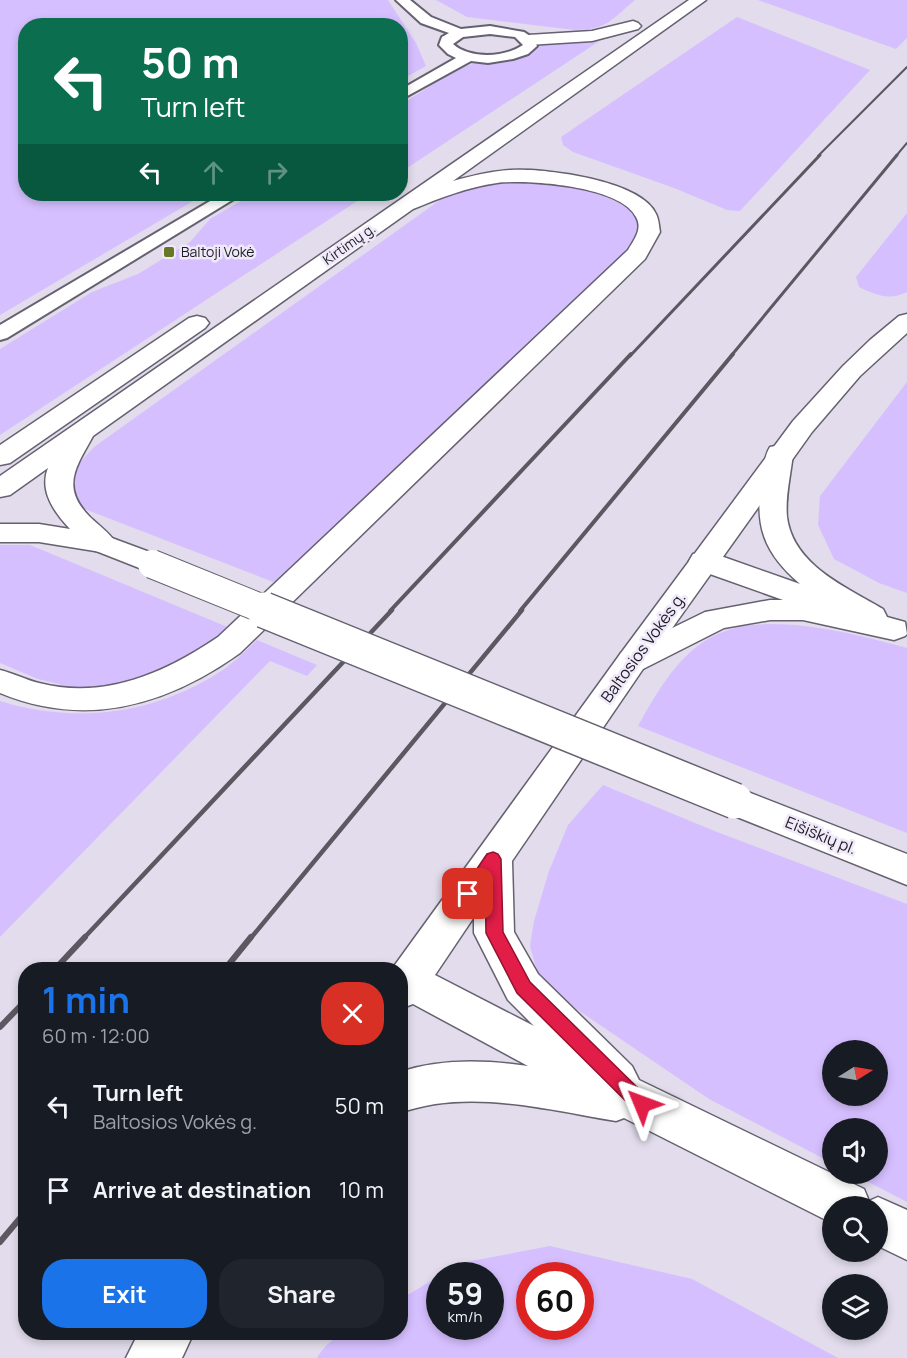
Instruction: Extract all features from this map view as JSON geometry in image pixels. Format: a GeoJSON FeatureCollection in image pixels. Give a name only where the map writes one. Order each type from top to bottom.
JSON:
{"type":"FeatureCollection","features":[{"type":"Feature","properties":{"kind":"main road","name":"Kirtimų g."},"geometry":{"type":"LineString","coordinates":[[408,191],[699,0]]}},
{"type":"Feature","properties":{"kind":"main road"},"geometry":{"type":"LineString","coordinates":[[528,39],[592,36],[638,23],[543,88]]}},
{"type":"Feature","properties":{"kind":"main road"},"geometry":{"type":"LineString","coordinates":[[0,681],[38,695],[75,699],[108,697],[139,693],[171,682],[203,665],[229,645],[637,254],[647,243],[651,231],[642,209],[631,201],[596,186],[558,177],[512,176],[468,182],[408,197]]}},
{"type":"Feature","properties":{"kind":"main road","name":"Kirtimų g."},"geometry":{"type":"LineString","coordinates":[[275,270],[392,201]]}},
{"type":"Feature","properties":{"kind":"main road","name":"Kirtimų g."},"geometry":{"type":"LineString","coordinates":[[0,489],[393,201]]}},
{"type":"Feature","properties":{"kind":"main road"},"geometry":{"type":"LineString","coordinates":[[0,457],[216,310]]}},
{"type":"Feature","properties":{"kind":"main road","name":"Baltosios Vokės g."},"geometry":{"type":"LineString","coordinates":[[408,980],[780,453],[846,376],[882,340],[907,321]]}},
{"type":"Feature","properties":{"kind":"main road"},"geometry":{"type":"LineString","coordinates":[[82,431],[60,473],[59,486],[68,510],[101,543]]}},
{"type":"Feature","properties":{"kind":"main road"},"geometry":{"type":"LineString","coordinates":[[780,453],[773,519],[784,552],[820,585],[901,631]]}},
{"type":"Feature","properties":{"kind":"main road"},"geometry":{"type":"LineString","coordinates":[[0,533],[39,533],[101,543]]}},
{"type":"Feature","properties":{"kind":"main road","name":"Eišiškių pl."},"geometry":{"type":"LineString","coordinates":[[101,543],[907,870]]}},
{"type":"Feature","properties":{"kind":"main road"},"geometry":{"type":"LineString","coordinates":[[704,561],[901,631]]}},
{"type":"Feature","properties":{"kind":"main road"},"geometry":{"type":"LineString","coordinates":[[632,661],[716,619],[770,610],[803,610],[901,631]]}},
{"type":"Feature","properties":{"kind":"main road"},"geometry":{"type":"LineString","coordinates":[[493,859],[494,933],[524,987],[642,1104]]}},
{"type":"Feature","properties":{"kind":"main road"},"geometry":{"type":"LineString","coordinates":[[408,988],[827,1196]]}},
{"type":"Feature","properties":{"kind":"main road"},"geometry":{"type":"LineString","coordinates":[[408,1090],[417,1087],[488,1080],[642,1104]]}},
{"type":"Feature","properties":{"kind":"main road"},"geometry":{"type":"LineString","coordinates":[[888,1226],[907,1236]]}},
{"type":"Feature","properties":{"kind":"main road"},"geometry":{"type":"LineString","coordinates":[[152,1358],[164,1340]]}},
{"type":"Feature","properties":{"kind":"street"},"geometry":{"type":"LineString","coordinates":[[402,0],[426,20],[460,33]]}},
{"type":"Feature","properties":{"kind":"street"},"geometry":{"type":"LineString","coordinates":[[482,30],[506,31],[528,39],[530,46],[515,55],[492,58],[468,57],[455,52],[446,45],[447,40],[460,33],[482,30]]}},
{"type":"Feature","properties":{"kind":"street"},"geometry":{"type":"LineString","coordinates":[[408,91],[468,57]]}},
{"type":"Feature","properties":{"kind":"street"},"geometry":{"type":"LineString","coordinates":[[0,334],[221,201]]}},
{"type":"Feature","properties":{"kind":"shaded area"},"geometry":{"type":"Polygon","coordinates":[[[0,0],[388,0],[400,18],[18,18],[18,201],[193,201],[0,315],[0,0]]]}},
{"type":"Feature","properties":{"kind":"shaded area"},"geometry":{"type":"Polygon","coordinates":[[[436,0],[635,0],[602,26],[575,30],[467,17],[436,0]]]}},
{"type":"Feature","properties":{"kind":"shaded area"},"geometry":{"type":"Polygon","coordinates":[[[758,0],[907,0],[907,38],[896,49],[758,0]]]}},
{"type":"Feature","properties":{"kind":"shaded area"},"geometry":{"type":"Polygon","coordinates":[[[737,17],[870,70],[740,211],[727,210],[674,188],[573,152],[563,145],[561,137],[737,17]]]}},
{"type":"Feature","properties":{"kind":"shaded area"},"geometry":{"type":"Polygon","coordinates":[[[408,31],[416,43],[426,66],[408,76],[408,31]]]}},
{"type":"Feature","properties":{"kind":"shaded area"},"geometry":{"type":"Polygon","coordinates":[[[601,40],[408,167],[408,100],[441,79],[474,63],[522,56],[540,44],[601,40]]]}},
{"type":"Feature","properties":{"kind":"shaded area"},"geometry":{"type":"Polygon","coordinates":[[[542,180],[597,192],[625,203],[635,212],[640,222],[639,241],[276,583],[82,508],[73,490],[73,475],[76,468],[94,447],[447,195],[492,182],[542,180]]]}},
{"type":"Feature","properties":{"kind":"shaded area"},"geometry":{"type":"Polygon","coordinates":[[[241,201],[357,201],[0,435],[0,349],[92,292],[138,274],[190,242],[210,219],[241,201]]]}},
{"type":"Feature","properties":{"kind":"shaded area"},"geometry":{"type":"Polygon","coordinates":[[[907,213],[907,292],[888,296],[859,287],[856,277],[907,213]]]}},
{"type":"Feature","properties":{"kind":"shaded area"},"geometry":{"type":"Polygon","coordinates":[[[907,382],[907,593],[879,583],[834,559],[818,525],[820,496],[907,382]]]}},
{"type":"Feature","properties":{"kind":"shaded area"},"geometry":{"type":"Polygon","coordinates":[[[0,545],[30,545],[230,628],[192,659],[134,682],[103,687],[71,687],[38,679],[0,663],[0,545]]]}},
{"type":"Feature","properties":{"kind":"shaded area"},"geometry":{"type":"Polygon","coordinates":[[[768,624],[821,628],[907,648],[907,833],[638,726],[666,680],[689,653],[718,634],[735,628],[768,624]]]}},
{"type":"Feature","properties":{"kind":"shaded area"},"geometry":{"type":"Polygon","coordinates":[[[257,640],[317,665],[307,676],[270,661],[0,937],[0,701],[56,712],[84,713],[140,706],[193,687],[218,673],[257,640]]]}},
{"type":"Feature","properties":{"kind":"shaded area"},"geometry":{"type":"Polygon","coordinates":[[[603,785],[717,832],[907,904],[907,1202],[872,1184],[888,1184],[888,1118],[822,1118],[822,1158],[709,1099],[572,1006],[538,974],[530,946],[534,921],[549,871],[568,825],[603,785]]]}},
{"type":"Feature","properties":{"kind":"shaded area"},"geometry":{"type":"Polygon","coordinates":[[[550,1246],[692,1279],[838,1358],[317,1358],[334,1340],[408,1340],[408,1295],[426,1284],[426,1340],[504,1340],[504,1262],[466,1262],[550,1246]]]}},
{"type":"Feature","properties":{"kind":"railway"},"geometry":{"type":"LineString","coordinates":[[818,156],[907,67]]}},
{"type":"Feature","properties":{"kind":"railway"},"geometry":{"type":"LineString","coordinates":[[896,156],[907,143]]}},
{"type":"Feature","properties":{"kind":"railway"},"geometry":{"type":"LineString","coordinates":[[630,356],[820,155]]}},
{"type":"Feature","properties":{"kind":"railway"},"geometry":{"type":"LineString","coordinates":[[731,356],[897,155]]}},
{"type":"Feature","properties":{"kind":"railway"},"geometry":{"type":"LineString","coordinates":[[390,611],[631,354]]}},
{"type":"Feature","properties":{"kind":"railway"},"geometry":{"type":"LineString","coordinates":[[520,611],[733,354]]}},
{"type":"Feature","properties":{"kind":"railway"},"geometry":{"type":"LineString","coordinates":[[83,939],[392,610]]}},
{"type":"Feature","properties":{"kind":"railway"},"geometry":{"type":"LineString","coordinates":[[250,939],[522,610]]}},
{"type":"Feature","properties":{"kind":"railway"},"geometry":{"type":"LineString","coordinates":[[62,962],[85,937]]}},
{"type":"Feature","properties":{"kind":"railway"},"geometry":{"type":"LineString","coordinates":[[231,962],[251,937]]}},
{"type":"Feature","properties":{"kind":"railway"},"geometry":{"type":"LineString","coordinates":[[0,1027],[18,1008]]}},
{"type":"Feature","properties":{"kind":"railway"},"geometry":{"type":"LineString","coordinates":[[0,1242],[18,1221]]}},
{"type":"Feature","properties":{"kind":"place","name":"Baltoji Vokė"},"geometry":{"type":"Point","coordinates":[169,252]}},
{"type":"Feature","properties":{"kind":"route"},"geometry":{"type":"LineString","coordinates":[[468,894],[493,859],[494,933],[524,987],[642,1104]]}}]}
